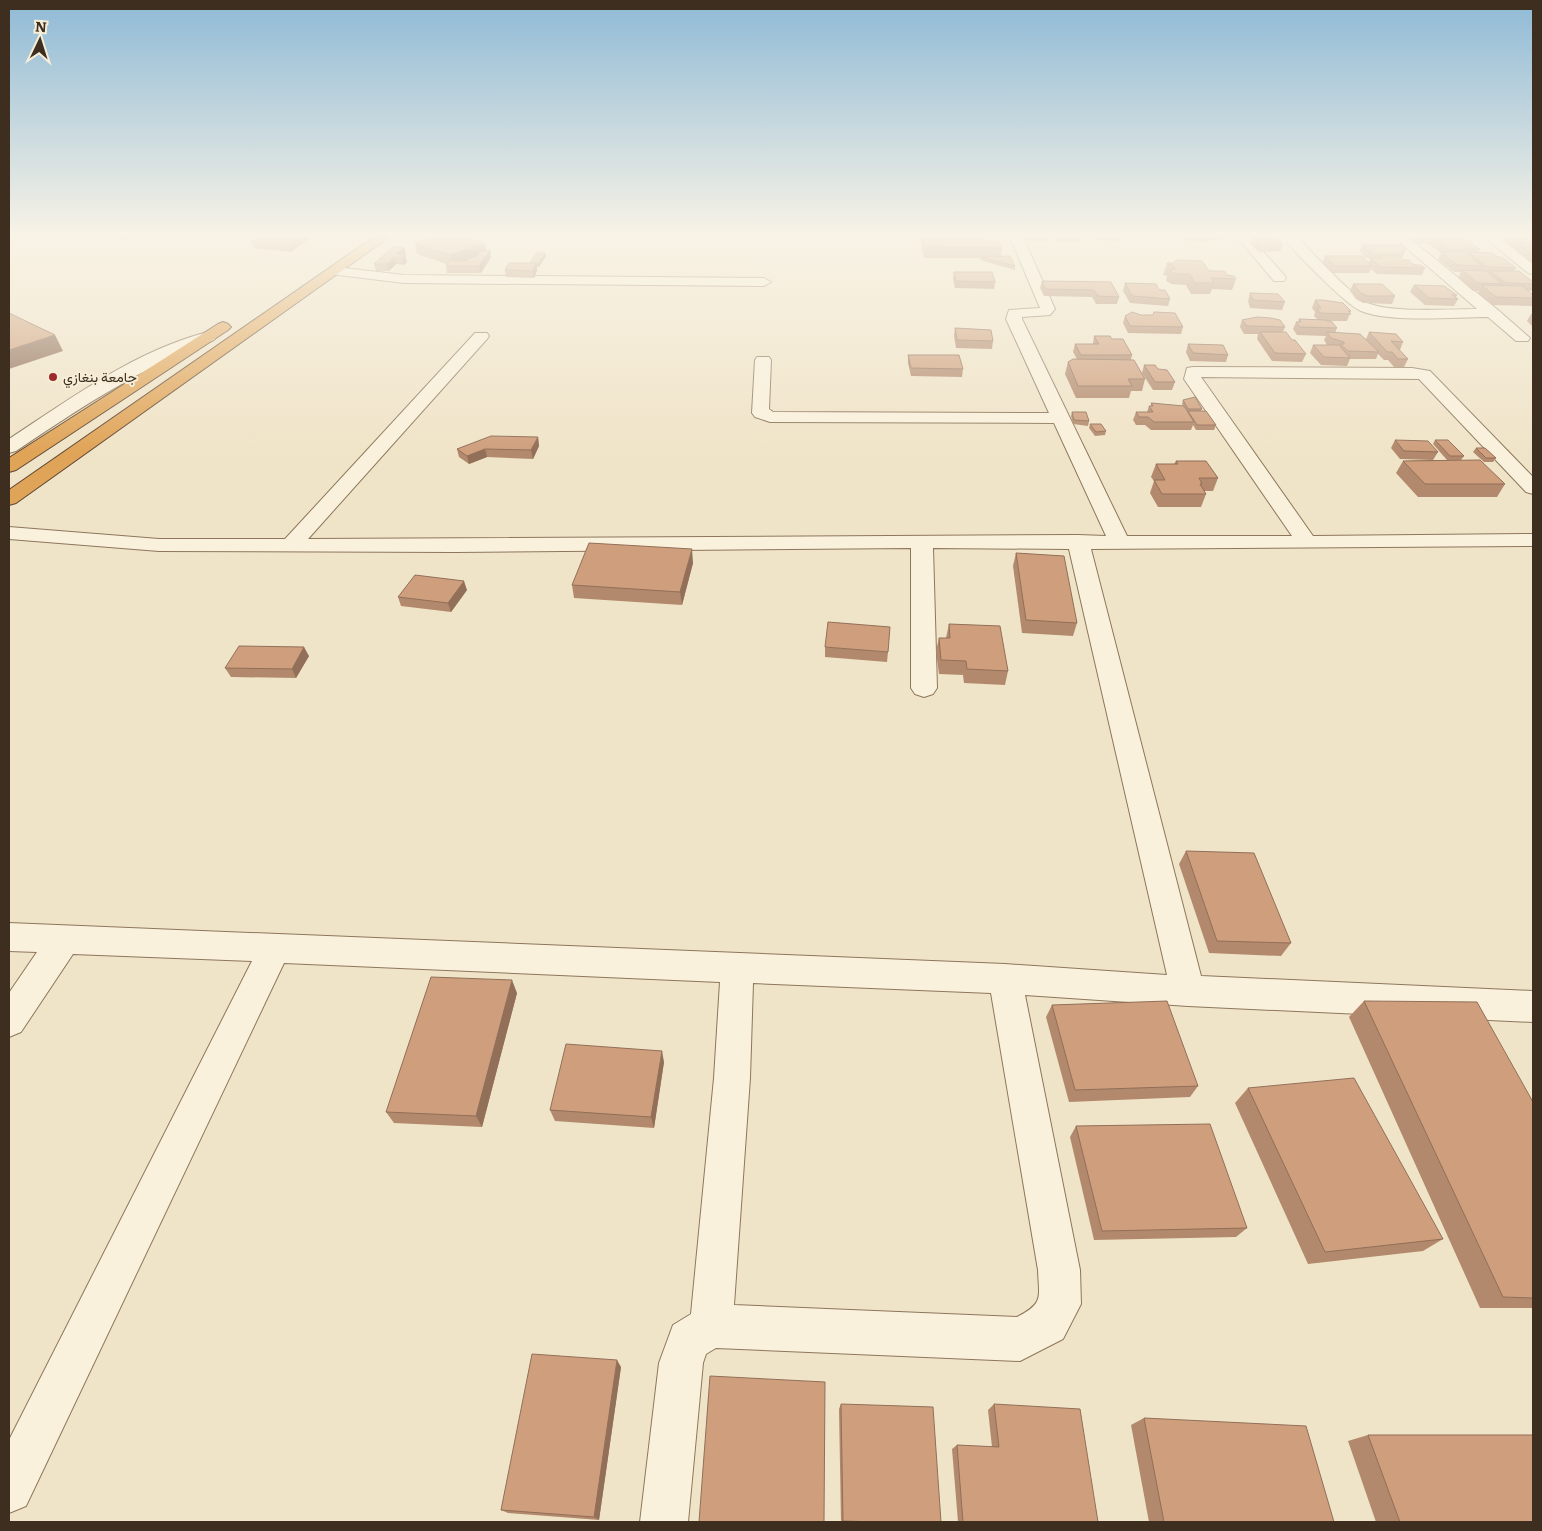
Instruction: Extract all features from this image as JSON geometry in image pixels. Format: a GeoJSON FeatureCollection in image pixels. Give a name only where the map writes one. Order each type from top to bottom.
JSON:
{"type":"FeatureCollection","features":[{"type":"Feature","properties":{"kind":"highway"},"geometry":{"type":"LineString","coordinates":[[9,499],[281,308]]}},
{"type":"Feature","properties":{"kind":"highway"},"geometry":{"type":"LineString","coordinates":[[9,466],[232,321]]}},
{"type":"Feature","properties":{"kind":"street"},"geometry":{"type":"LineString","coordinates":[[1048,308],[1045,312],[1015,313],[1013,316],[1119,542]]}},
{"type":"Feature","properties":{"kind":"street"},"geometry":{"type":"LineString","coordinates":[[1368,308],[1396,313],[1493,313]]}},
{"type":"Feature","properties":{"kind":"street"},"geometry":{"type":"LineString","coordinates":[[1487,308],[1522,338]]}},
{"type":"Feature","properties":{"kind":"street"},"geometry":{"type":"LineString","coordinates":[[291,546],[480,336]]}},
{"type":"Feature","properties":{"kind":"street"},"geometry":{"type":"LineString","coordinates":[[9,448],[76,403],[130,371],[152,359],[208,337]]}},
{"type":"Feature","properties":{"kind":"street"},"geometry":{"type":"LineString","coordinates":[[763,360],[760,409],[761,413],[770,417],[1060,418]]}},
{"type":"Feature","properties":{"kind":"street"},"geometry":{"type":"LineString","coordinates":[[1307,542],[1194,382],[1193,372],[1412,373],[1424,375],[1533,488]]}},
{"type":"Feature","properties":{"kind":"street"},"geometry":{"type":"LineString","coordinates":[[9,533],[159,545],[291,546],[1533,540]]}},
{"type":"Feature","properties":{"kind":"street"},"geometry":{"type":"LineString","coordinates":[[1078,541],[1188,991]]}},
{"type":"Feature","properties":{"kind":"street"},"geometry":{"type":"LineString","coordinates":[[922,542],[924,688]]}},
{"type":"Feature","properties":{"kind":"street"},"geometry":{"type":"LineString","coordinates":[[9,937],[1005,979],[1188,991],[1533,1007]]}},
{"type":"Feature","properties":{"kind":"street"},"geometry":{"type":"LineString","coordinates":[[9,1021],[65,939]]}},
{"type":"Feature","properties":{"kind":"street"},"geometry":{"type":"LineString","coordinates":[[9,1489],[275,948]]}},
{"type":"Feature","properties":{"kind":"street"},"geometry":{"type":"LineString","coordinates":[[711,1326],[732,1078],[737,968]]}},
{"type":"Feature","properties":{"kind":"street"},"geometry":{"type":"LineString","coordinates":[[664,1522],[681,1362],[688,1340],[711,1326],[1020,1339],[1048,1324],[1060,1304],[1058,1270],[1005,979]]}},
{"type":"Feature","properties":{"kind":"building"},"geometry":{"type":"Polygon","coordinates":[[[1317,308],[1348,308],[1351,311],[1348,311],[1351,314],[1320,313],[1317,308]]]}},
{"type":"Feature","properties":{"kind":"building"},"geometry":{"type":"Polygon","coordinates":[[[1132,312],[1141,315],[1153,315],[1154,312],[1175,313],[1183,327],[1130,326],[1125,316],[1132,312]]]}},
{"type":"Feature","properties":{"kind":"building"},"geometry":{"type":"Polygon","coordinates":[[[9,313],[55,335],[9,350],[9,313]]]}},
{"type":"Feature","properties":{"kind":"building"},"geometry":{"type":"Polygon","coordinates":[[[1257,317],[1280,320],[1285,327],[1247,326],[1242,320],[1257,317]]]}},
{"type":"Feature","properties":{"kind":"building"},"geometry":{"type":"Polygon","coordinates":[[[1299,319],[1325,320],[1332,322],[1337,328],[1300,327],[1296,322],[1301,322],[1299,319]]]}},
{"type":"Feature","properties":{"kind":"building"},"geometry":{"type":"Polygon","coordinates":[[[955,328],[991,330],[993,341],[957,340],[955,328]]]}},
{"type":"Feature","properties":{"kind":"building"},"geometry":{"type":"Polygon","coordinates":[[[1260,332],[1286,332],[1306,354],[1275,353],[1260,332]]]}},
{"type":"Feature","properties":{"kind":"building"},"geometry":{"type":"Polygon","coordinates":[[[1327,332],[1360,334],[1379,352],[1348,351],[1340,344],[1344,344],[1344,342],[1331,338],[1327,332]]]}},
{"type":"Feature","properties":{"kind":"building"},"geometry":{"type":"Polygon","coordinates":[[[1369,332],[1396,334],[1403,342],[1391,341],[1408,359],[1398,359],[1392,352],[1387,352],[1369,332]]]}},
{"type":"Feature","properties":{"kind":"building"},"geometry":{"type":"Polygon","coordinates":[[[1094,336],[1110,336],[1112,339],[1123,339],[1132,355],[1081,355],[1075,344],[1099,344],[1094,336]]]}},
{"type":"Feature","properties":{"kind":"building"},"geometry":{"type":"Polygon","coordinates":[[[1188,344],[1223,345],[1228,355],[1193,353],[1188,344]]]}},
{"type":"Feature","properties":{"kind":"building"},"geometry":{"type":"Polygon","coordinates":[[[1313,345],[1339,345],[1350,358],[1324,357],[1313,345]]]}},
{"type":"Feature","properties":{"kind":"building"},"geometry":{"type":"Polygon","coordinates":[[[908,355],[959,355],[963,369],[911,368],[908,355]]]}},
{"type":"Feature","properties":{"kind":"building"},"geometry":{"type":"Polygon","coordinates":[[[1073,359],[1134,360],[1145,379],[1128,379],[1132,386],[1078,386],[1068,362],[1073,359]]]}},
{"type":"Feature","properties":{"kind":"building"},"geometry":{"type":"Polygon","coordinates":[[[1144,365],[1155,365],[1158,369],[1167,370],[1175,382],[1155,382],[1144,365]]]}},
{"type":"Feature","properties":{"kind":"building"},"geometry":{"type":"Polygon","coordinates":[[[1195,397],[1202,409],[1188,409],[1183,400],[1195,397]]]}},
{"type":"Feature","properties":{"kind":"building"},"geometry":{"type":"Polygon","coordinates":[[[1151,403],[1184,406],[1194,422],[1154,422],[1148,417],[1139,417],[1136,412],[1153,412],[1149,406],[1153,406],[1151,403]]]}},
{"type":"Feature","properties":{"kind":"building"},"geometry":{"type":"Polygon","coordinates":[[[1188,411],[1206,411],[1216,425],[1197,425],[1188,411]]]}},
{"type":"Feature","properties":{"kind":"building"},"geometry":{"type":"Polygon","coordinates":[[[1072,412],[1086,412],[1089,421],[1074,420],[1072,412]]]}},
{"type":"Feature","properties":{"kind":"building"},"geometry":{"type":"Polygon","coordinates":[[[1090,424],[1101,424],[1106,431],[1096,432],[1090,424]]]}},
{"type":"Feature","properties":{"kind":"building"},"geometry":{"type":"Polygon","coordinates":[[[491,436],[538,437],[531,450],[485,449],[467,456],[457,449],[491,436]]]}},
{"type":"Feature","properties":{"kind":"building"},"geometry":{"type":"Polygon","coordinates":[[[1395,440],[1428,441],[1438,452],[1404,451],[1395,440]]]}},
{"type":"Feature","properties":{"kind":"building"},"geometry":{"type":"Polygon","coordinates":[[[1435,440],[1448,440],[1464,456],[1450,456],[1435,440]]]}},
{"type":"Feature","properties":{"kind":"building"},"geometry":{"type":"Polygon","coordinates":[[[1476,448],[1485,448],[1496,458],[1486,458],[1476,448]]]}},
{"type":"Feature","properties":{"kind":"building"},"geometry":{"type":"Polygon","coordinates":[[[1480,460],[1505,484],[1425,484],[1403,461],[1480,460]]]}},
{"type":"Feature","properties":{"kind":"building"},"geometry":{"type":"Polygon","coordinates":[[[1176,461],[1206,461],[1218,478],[1199,478],[1206,494],[1162,494],[1154,480],[1165,480],[1156,464],[1178,464],[1176,461]]]}},
{"type":"Feature","properties":{"kind":"building"},"geometry":{"type":"Polygon","coordinates":[[[589,543],[692,549],[680,592],[572,585],[589,543]]]}},
{"type":"Feature","properties":{"kind":"building"},"geometry":{"type":"Polygon","coordinates":[[[1016,553],[1064,556],[1077,623],[1026,620],[1016,553]]]}},
{"type":"Feature","properties":{"kind":"building"},"geometry":{"type":"Polygon","coordinates":[[[415,575],[464,581],[448,603],[398,597],[415,575]]]}},
{"type":"Feature","properties":{"kind":"building"},"geometry":{"type":"Polygon","coordinates":[[[828,622],[890,627],[888,652],[825,647],[828,622]]]}},
{"type":"Feature","properties":{"kind":"building"},"geometry":{"type":"Polygon","coordinates":[[[949,624],[1000,626],[1008,671],[967,669],[966,661],[941,660],[939,638],[950,638],[949,624]]]}},
{"type":"Feature","properties":{"kind":"building"},"geometry":{"type":"Polygon","coordinates":[[[239,646],[304,647],[292,669],[225,668],[239,646]]]}},
{"type":"Feature","properties":{"kind":"building"},"geometry":{"type":"Polygon","coordinates":[[[1186,851],[1254,853],[1291,943],[1217,941],[1186,851]]]}},
{"type":"Feature","properties":{"kind":"building"},"geometry":{"type":"Polygon","coordinates":[[[431,977],[512,980],[476,1116],[386,1112],[431,977]]]}},
{"type":"Feature","properties":{"kind":"building"},"geometry":{"type":"Polygon","coordinates":[[[1167,1001],[1198,1086],[1075,1090],[1052,1005],[1167,1001]]]}},
{"type":"Feature","properties":{"kind":"building"},"geometry":{"type":"Polygon","coordinates":[[[1364,1001],[1477,1002],[1533,1102],[1533,1298],[1503,1297],[1364,1001]]]}},
{"type":"Feature","properties":{"kind":"building"},"geometry":{"type":"Polygon","coordinates":[[[566,1044],[662,1051],[651,1117],[550,1110],[566,1044]]]}},
{"type":"Feature","properties":{"kind":"building"},"geometry":{"type":"Polygon","coordinates":[[[1354,1078],[1443,1239],[1325,1252],[1248,1088],[1354,1078]]]}},
{"type":"Feature","properties":{"kind":"building"},"geometry":{"type":"Polygon","coordinates":[[[1210,1124],[1247,1228],[1102,1231],[1076,1126],[1210,1124]]]}},
{"type":"Feature","properties":{"kind":"building"},"geometry":{"type":"Polygon","coordinates":[[[532,1354],[617,1360],[594,1517],[501,1510],[532,1354]]]}},
{"type":"Feature","properties":{"kind":"building"},"geometry":{"type":"Polygon","coordinates":[[[710,1376],[825,1382],[824,1522],[699,1522],[710,1376]]]}},
{"type":"Feature","properties":{"kind":"building"},"geometry":{"type":"Polygon","coordinates":[[[841,1404],[933,1407],[941,1522],[843,1521],[841,1404]]]}},
{"type":"Feature","properties":{"kind":"building"},"geometry":{"type":"Polygon","coordinates":[[[994,1404],[1080,1409],[1098,1522],[963,1522],[957,1445],[999,1447],[994,1404]]]}},
{"type":"Feature","properties":{"kind":"building"},"geometry":{"type":"Polygon","coordinates":[[[1144,1418],[1306,1426],[1334,1522],[1164,1522],[1144,1418]]]}},
{"type":"Feature","properties":{"kind":"building"},"geometry":{"type":"Polygon","coordinates":[[[1368,1435],[1533,1435],[1533,1522],[1400,1522],[1368,1435]]]}},
{"type":"Feature","properties":{"kind":"place","name":"جامعة بنغازي"},"geometry":{"type":"Point","coordinates":[53,377]}}]}
